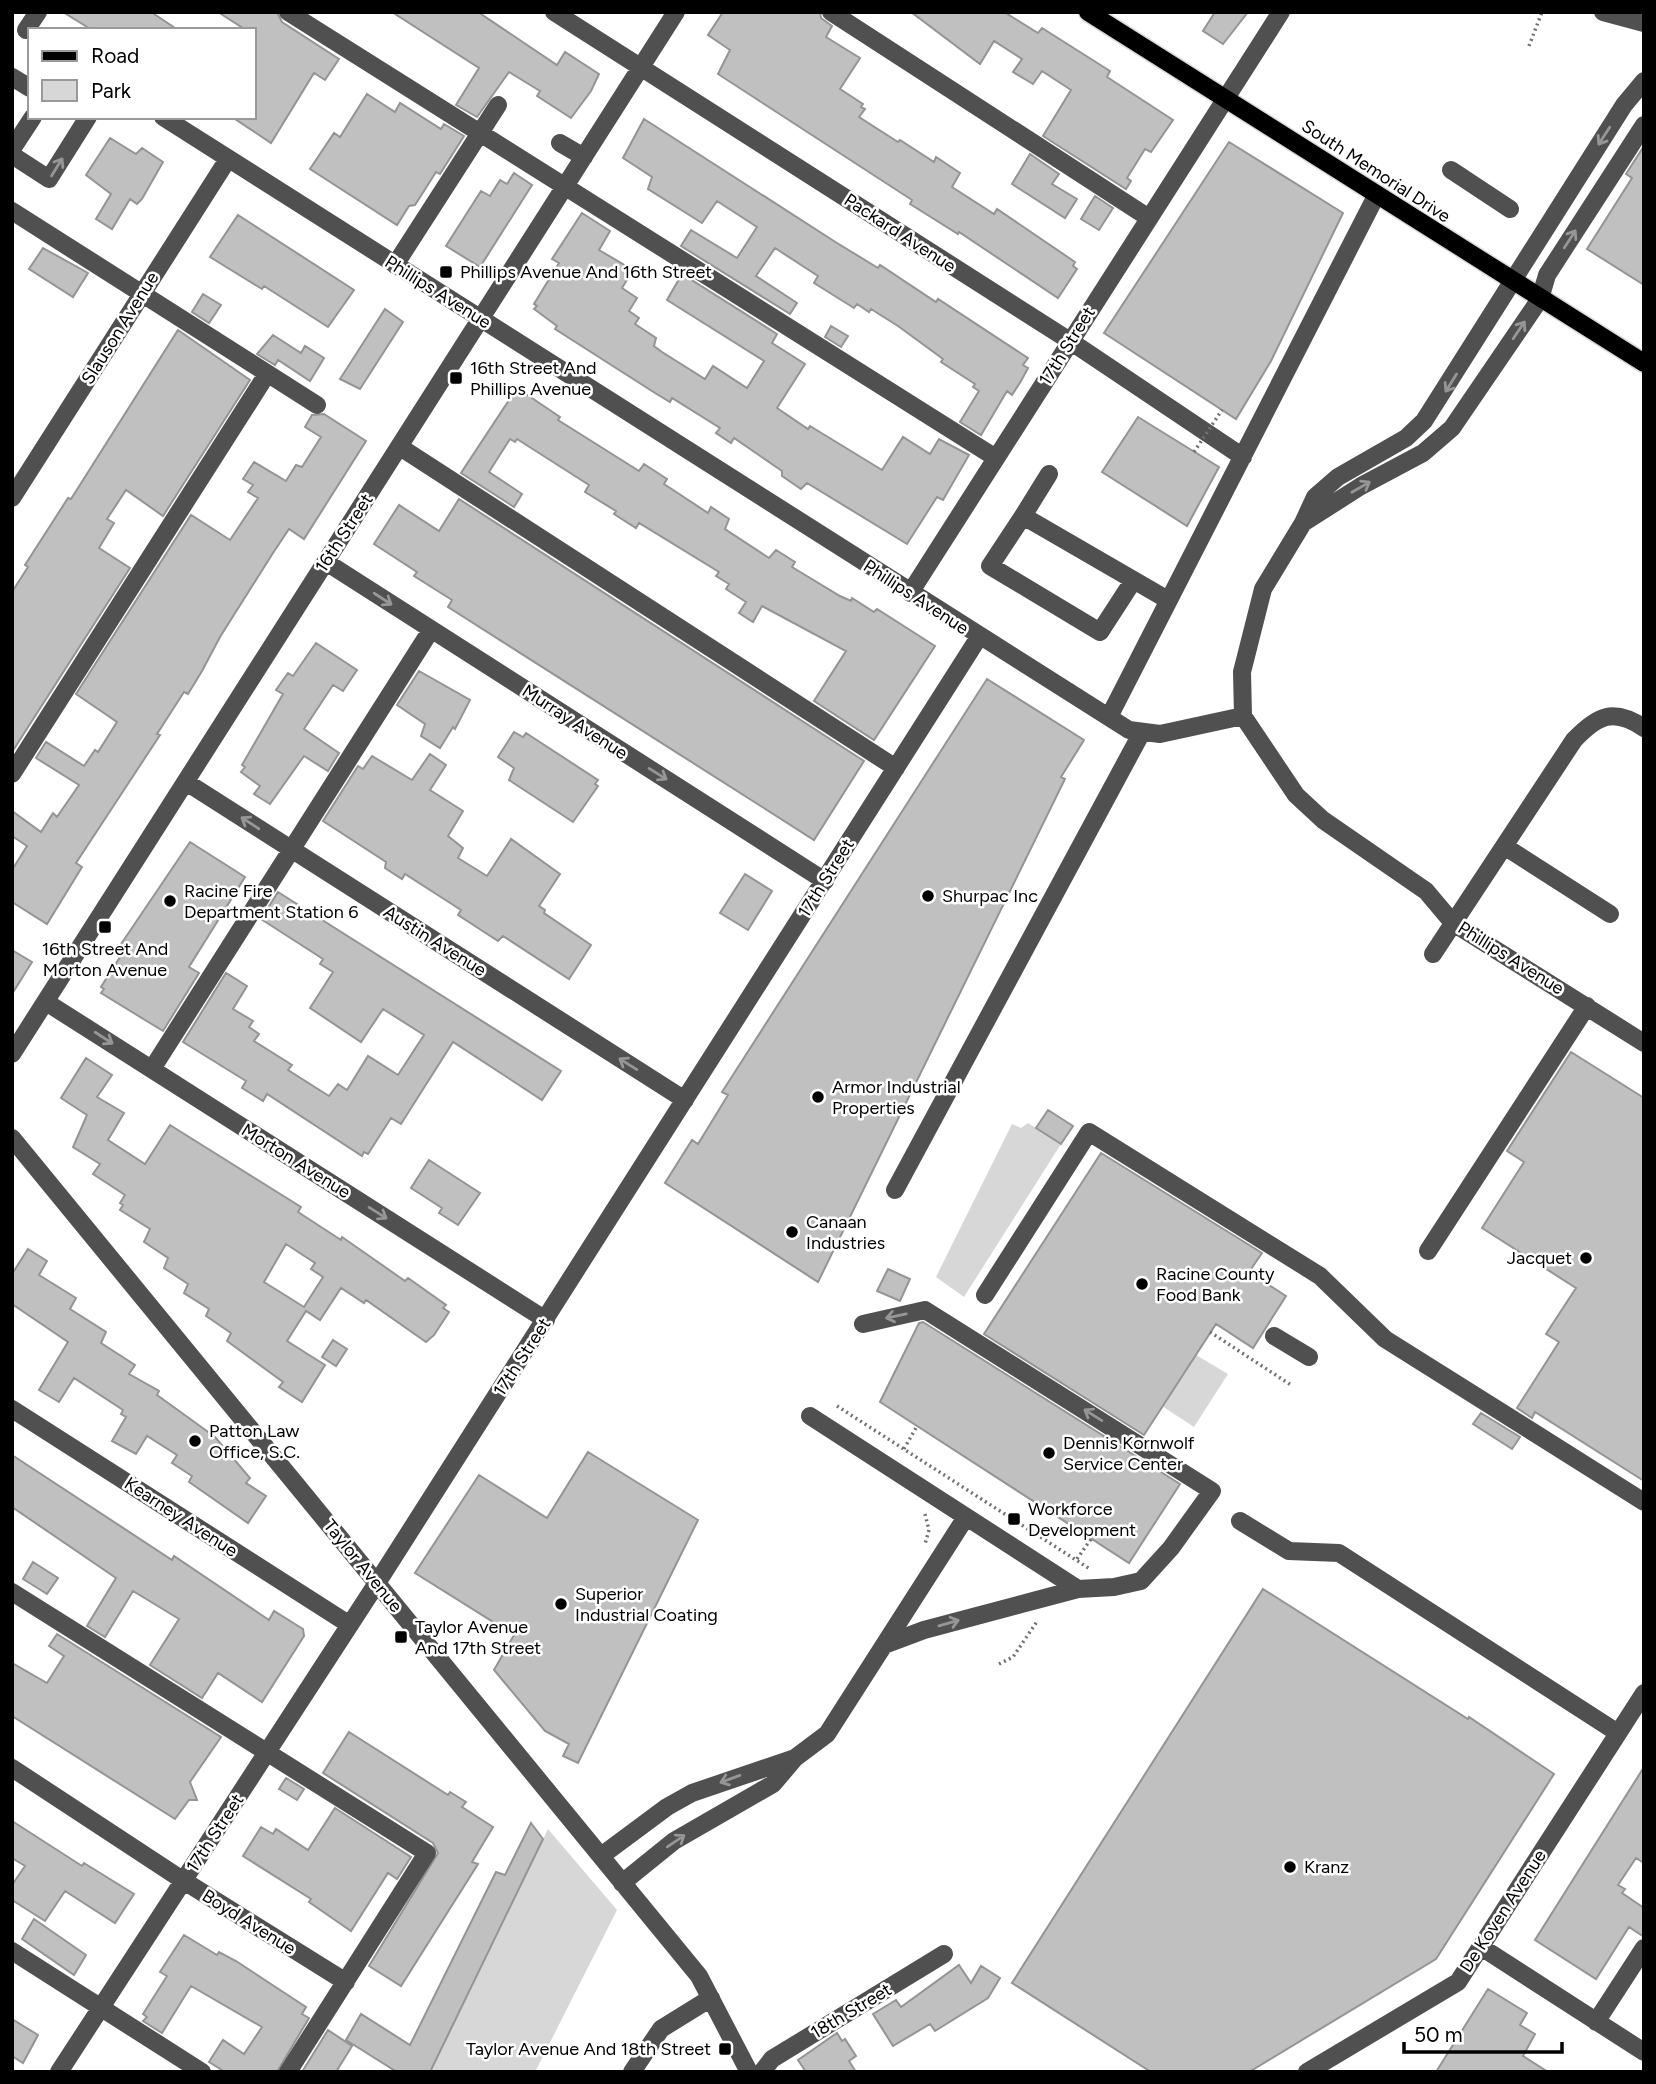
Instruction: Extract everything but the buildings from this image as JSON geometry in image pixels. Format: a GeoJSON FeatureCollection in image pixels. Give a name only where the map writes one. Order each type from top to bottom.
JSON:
{"type":"FeatureCollection","features":[{"type":"Feature","properties":{"kind":"main road","name":"South Memorial Drive"},"geometry":{"type":"LineString","coordinates":[[1088,12],[1511,282],[1644,363]]}},
{"type":"Feature","properties":{"kind":"street"},"geometry":{"type":"LineString","coordinates":[[23,28],[38,12]]}},
{"type":"Feature","properties":{"kind":"street"},"geometry":{"type":"LineString","coordinates":[[288,12],[996,458]]}},
{"type":"Feature","properties":{"kind":"street","name":"Packard Avenue"},"geometry":{"type":"LineString","coordinates":[[554,12],[1070,341],[1242,457]]}},
{"type":"Feature","properties":{"kind":"street","name":"16th Street"},"geometry":{"type":"LineString","coordinates":[[12,1054],[676,12]]}},
{"type":"Feature","properties":{"kind":"street"},"geometry":{"type":"LineString","coordinates":[[831,12],[1149,218]]}},
{"type":"Feature","properties":{"kind":"street","name":"17th Street"},"geometry":{"type":"LineString","coordinates":[[910,593],[1281,12]]}},
{"type":"Feature","properties":{"kind":"street"},"geometry":{"type":"LineString","coordinates":[[1603,12],[1644,23]]}},
{"type":"Feature","properties":{"kind":"street"},"geometry":{"type":"LineString","coordinates":[[12,77],[28,87]]}},
{"type":"Feature","properties":{"kind":"street"},"geometry":{"type":"LineString","coordinates":[[895,1190],[1141,734],[1209,726],[1243,716],[1242,672],[1263,589],[1303,523],[1315,497],[1338,477],[1398,443],[1424,421],[1624,105],[1644,81]]}},
{"type":"Feature","properties":{"kind":"street"},"geometry":{"type":"LineString","coordinates":[[395,265],[498,105]]}},
{"type":"Feature","properties":{"kind":"street"},"geometry":{"type":"LineString","coordinates":[[12,149],[32,119]]}},
{"type":"Feature","properties":{"kind":"street"},"geometry":{"type":"LineString","coordinates":[[12,155],[49,178],[87,119]]}},
{"type":"Feature","properties":{"kind":"street","name":"Phillips Avenue"},"geometry":{"type":"LineString","coordinates":[[166,119],[979,638],[1141,734]]}},
{"type":"Feature","properties":{"kind":"street"},"geometry":{"type":"LineString","coordinates":[[1303,523],[1361,486],[1423,453],[1452,428],[1540,299],[1547,275],[1644,125]]}},
{"type":"Feature","properties":{"kind":"street"},"geometry":{"type":"LineString","coordinates":[[560,143],[584,158]]}},
{"type":"Feature","properties":{"kind":"street","name":"Slauson Avenue"},"geometry":{"type":"LineString","coordinates":[[12,498],[228,159]]}},
{"type":"Feature","properties":{"kind":"street"},"geometry":{"type":"LineString","coordinates":[[1451,170],[1510,209]]}},
{"type":"Feature","properties":{"kind":"street"},"geometry":{"type":"LineString","coordinates":[[1109,717],[1376,196]]}},
{"type":"Feature","properties":{"kind":"street"},"geometry":{"type":"LineString","coordinates":[[12,211],[317,405]]}},
{"type":"Feature","properties":{"kind":"street"},"geometry":{"type":"LineString","coordinates":[[12,774],[267,374]]}},
{"type":"Feature","properties":{"kind":"street"},"geometry":{"type":"LineString","coordinates":[[400,447],[896,768]]}},
{"type":"Feature","properties":{"kind":"street"},"geometry":{"type":"LineString","coordinates":[[1049,474],[990,566],[1100,632],[1133,581]]}},
{"type":"Feature","properties":{"kind":"street"},"geometry":{"type":"LineString","coordinates":[[1023,516],[1168,600]]}},
{"type":"Feature","properties":{"kind":"street","name":"Murray Avenue"},"geometry":{"type":"LineString","coordinates":[[326,562],[825,881]]}},
{"type":"Feature","properties":{"kind":"street"},"geometry":{"type":"LineString","coordinates":[[152,1069],[431,630]]}},
{"type":"Feature","properties":{"kind":"street","name":"17th Street"},"geometry":{"type":"LineString","coordinates":[[59,2072],[546,1320],[979,638]]}},
{"type":"Feature","properties":{"kind":"street"},"geometry":{"type":"LineString","coordinates":[[1433,954],[1574,740],[1592,722],[1610,715],[1634,721],[1644,728]]}},
{"type":"Feature","properties":{"kind":"street","name":"Phillips Avenue"},"geometry":{"type":"LineString","coordinates":[[1243,716],[1296,795],[1323,820],[1426,891],[1453,923],[1644,1043]]}},
{"type":"Feature","properties":{"kind":"street","name":"Austin Avenue"},"geometry":{"type":"LineString","coordinates":[[186,782],[685,1100]]}},
{"type":"Feature","properties":{"kind":"street"},"geometry":{"type":"LineString","coordinates":[[1504,846],[1609,914]]}},
{"type":"Feature","properties":{"kind":"street","name":"Morton Avenue"},"geometry":{"type":"LineString","coordinates":[[46,1002],[546,1320]]}},
{"type":"Feature","properties":{"kind":"street"},"geometry":{"type":"LineString","coordinates":[[1428,1251],[1587,1006]]}},
{"type":"Feature","properties":{"kind":"street"},"geometry":{"type":"LineString","coordinates":[[985,1295],[1088,1132],[1320,1276],[1385,1339],[1644,1502]]}},
{"type":"Feature","properties":{"kind":"street","name":"Taylor Avenue"},"geometry":{"type":"LineString","coordinates":[[12,1138],[699,1976],[749,2072]]}},
{"type":"Feature","properties":{"kind":"street"},"geometry":{"type":"LineString","coordinates":[[863,1325],[925,1310],[1212,1491],[1171,1548],[1141,1581],[1114,1587],[1078,1589],[924,1630],[884,1645]]}},
{"type":"Feature","properties":{"kind":"street"},"geometry":{"type":"LineString","coordinates":[[1274,1336],[1309,1357]]}},
{"type":"Feature","properties":{"kind":"street","name":"Kearney Avenue"},"geometry":{"type":"LineString","coordinates":[[12,1409],[350,1625]]}},
{"type":"Feature","properties":{"kind":"street"},"geometry":{"type":"LineString","coordinates":[[810,1416],[1078,1589]]}},
{"type":"Feature","properties":{"kind":"street"},"geometry":{"type":"LineString","coordinates":[[622,1883],[674,1841],[773,1784],[795,1758],[827,1734],[966,1517]]}},
{"type":"Feature","properties":{"kind":"street"},"geometry":{"type":"LineString","coordinates":[[1240,1521],[1289,1551],[1339,1553],[1618,1734]]}},
{"type":"Feature","properties":{"kind":"street"},"geometry":{"type":"LineString","coordinates":[[12,1592],[427,1853],[288,2072]]}},
{"type":"Feature","properties":{"kind":"street","name":"De Koven Avenue"},"geometry":{"type":"LineString","coordinates":[[1307,2072],[1458,1982],[1618,1734],[1638,1716],[1644,1693]]}},
{"type":"Feature","properties":{"kind":"street"},"geometry":{"type":"LineString","coordinates":[[601,1856],[667,1807],[692,1793],[795,1758]]}},
{"type":"Feature","properties":{"kind":"street","name":"Boyd Avenue"},"geometry":{"type":"LineString","coordinates":[[12,1768],[184,1881],[346,1982]]}},
{"type":"Feature","properties":{"kind":"street"},"geometry":{"type":"LineString","coordinates":[[1480,1947],[1644,2052]]}},
{"type":"Feature","properties":{"kind":"street"},"geometry":{"type":"LineString","coordinates":[[1596,2022],[1644,1948]]}},
{"type":"Feature","properties":{"kind":"street"},"geometry":{"type":"LineString","coordinates":[[12,1951],[201,2072]]}},
{"type":"Feature","properties":{"kind":"street","name":"18th Street"},"geometry":{"type":"LineString","coordinates":[[762,2072],[772,2059],[944,1954]]}},
{"type":"Feature","properties":{"kind":"street"},"geometry":{"type":"LineString","coordinates":[[632,2072],[661,2029],[711,1998]]}},
{"type":"Feature","properties":{"kind":"path"},"geometry":{"type":"LineString","coordinates":[[1529,46],[1542,12]]}},
{"type":"Feature","properties":{"kind":"path"},"geometry":{"type":"LineString","coordinates":[[1194,452],[1222,410]]}},
{"type":"Feature","properties":{"kind":"path"},"geometry":{"type":"LineString","coordinates":[[1210,1332],[1291,1385]]}},
{"type":"Feature","properties":{"kind":"path"},"geometry":{"type":"LineString","coordinates":[[837,1406],[1093,1571]]}},
{"type":"Feature","properties":{"kind":"path"},"geometry":{"type":"LineString","coordinates":[[904,1449],[917,1426]]}},
{"type":"Feature","properties":{"kind":"path"},"geometry":{"type":"LineString","coordinates":[[1077,1559],[1091,1539]]}},
{"type":"Feature","properties":{"kind":"path"},"geometry":{"type":"LineString","coordinates":[[999,1664],[1013,1657],[1043,1613]]}},
{"type":"Feature","properties":{"kind":"green space"},"geometry":{"type":"Polygon","coordinates":[[[1028,1123],[1061,1144],[964,1297],[936,1277],[1012,1124],[1021,1128],[1028,1123]]]}},
{"type":"Feature","properties":{"kind":"green space"},"geometry":{"type":"Polygon","coordinates":[[[1196,1355],[1228,1374],[1194,1427],[1162,1406],[1196,1355]]]}},
{"type":"Feature","properties":{"kind":"green space"},"geometry":{"type":"Polygon","coordinates":[[[548,1829],[617,1910],[535,2072],[430,2072],[548,1829]]]}},
{"type":"Feature","properties":{"kind":"place","name":"Phillips Avenue And 16th Street"},"geometry":{"type":"Point","coordinates":[446,272]}},
{"type":"Feature","properties":{"kind":"place","name":"16th Street And Phillips Avenue"},"geometry":{"type":"Point","coordinates":[456,378]}},
{"type":"Feature","properties":{"kind":"place","name":"Shurpac Inc"},"geometry":{"type":"Point","coordinates":[928,896]}},
{"type":"Feature","properties":{"kind":"place","name":"Racine Fire Department Station 6"},"geometry":{"type":"Point","coordinates":[170,901]}},
{"type":"Feature","properties":{"kind":"place","name":"16th Street And Morton Avenue"},"geometry":{"type":"Point","coordinates":[105,927]}},
{"type":"Feature","properties":{"kind":"place","name":"Armor Industrial Properties"},"geometry":{"type":"Point","coordinates":[818,1097]}},
{"type":"Feature","properties":{"kind":"place","name":"Canaan Industries"},"geometry":{"type":"Point","coordinates":[792,1232]}},
{"type":"Feature","properties":{"kind":"place","name":"Jacquet"},"geometry":{"type":"Point","coordinates":[1586,1258]}},
{"type":"Feature","properties":{"kind":"place","name":"Racine County Food Bank"},"geometry":{"type":"Point","coordinates":[1142,1284]}},
{"type":"Feature","properties":{"kind":"place","name":"Patton Law Office, S.C."},"geometry":{"type":"Point","coordinates":[195,1441]}},
{"type":"Feature","properties":{"kind":"place","name":"Dennis Kornwolf Service Center"},"geometry":{"type":"Point","coordinates":[1049,1453]}},
{"type":"Feature","properties":{"kind":"place","name":"Workforce Development"},"geometry":{"type":"Point","coordinates":[1014,1519]}},
{"type":"Feature","properties":{"kind":"place","name":"Superior Industrial Coating"},"geometry":{"type":"Point","coordinates":[561,1604]}},
{"type":"Feature","properties":{"kind":"place","name":"Taylor Avenue And 17th Street"},"geometry":{"type":"Point","coordinates":[401,1637]}},
{"type":"Feature","properties":{"kind":"place","name":"Kranz"},"geometry":{"type":"Point","coordinates":[1290,1867]}},
{"type":"Feature","properties":{"kind":"place","name":"Taylor Avenue And 18th Street"},"geometry":{"type":"Point","coordinates":[725,2049]}}]}
